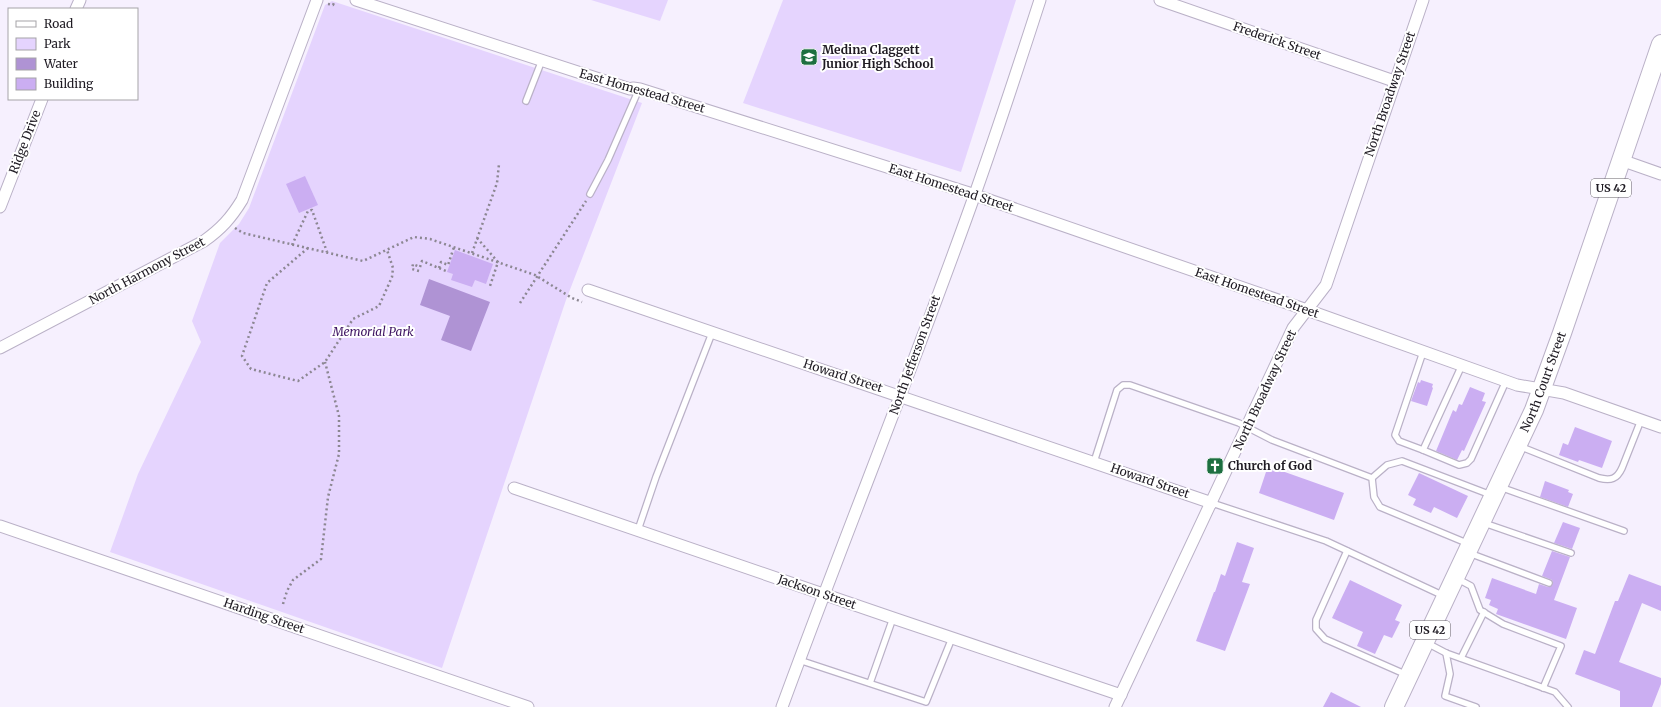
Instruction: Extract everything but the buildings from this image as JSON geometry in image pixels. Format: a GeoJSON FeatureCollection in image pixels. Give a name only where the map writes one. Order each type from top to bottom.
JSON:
{"type":"FeatureCollection","features":[{"type":"Feature","properties":{"kind":"main road","name":"North Court Street"},"geometry":{"type":"LineString","coordinates":[[1394,707],[1482,522],[1541,389],[1661,44]]}},
{"type":"Feature","properties":{"kind":"street","name":"North Harmony Street"},"geometry":{"type":"LineString","coordinates":[[0,347],[204,241],[227,222],[242,200],[317,0]]}},
{"type":"Feature","properties":{"kind":"street","name":"East Homestead Street"},"geometry":{"type":"LineString","coordinates":[[356,0],[630,89],[640,89],[975,195],[1506,381],[1528,388],[1564,393],[1661,427]]}},
{"type":"Feature","properties":{"kind":"street","name":"North Jefferson Street"},"geometry":{"type":"LineString","coordinates":[[782,707],[823,594],[900,396],[975,195],[1040,0]]}},
{"type":"Feature","properties":{"kind":"street","name":"Frederick Street"},"geometry":{"type":"LineString","coordinates":[[1160,0],[1394,81]]}},
{"type":"Feature","properties":{"kind":"street","name":"North Broadway Street"},"geometry":{"type":"LineString","coordinates":[[1115,707],[1293,328],[1326,285],[1422,0]]}},
{"type":"Feature","properties":{"kind":"street","name":"Ridge Drive"},"geometry":{"type":"LineString","coordinates":[[0,207],[42,100]]}},
{"type":"Feature","properties":{"kind":"street"},"geometry":{"type":"LineString","coordinates":[[1621,160],[1661,174]]}},
{"type":"Feature","properties":{"kind":"street","name":"Howard Street"},"geometry":{"type":"LineString","coordinates":[[588,290],[1212,503]]}},
{"type":"Feature","properties":{"kind":"street","name":"Jackson Street"},"geometry":{"type":"LineString","coordinates":[[514,488],[1121,695]]}},
{"type":"Feature","properties":{"kind":"street","name":"Harding Street"},"geometry":{"type":"LineString","coordinates":[[0,526],[528,707]]}},
{"type":"Feature","properties":{"kind":"lane"},"geometry":{"type":"LineString","coordinates":[[526,101],[542,60]]}},
{"type":"Feature","properties":{"kind":"lane"},"geometry":{"type":"LineString","coordinates":[[590,194],[611,154],[640,89]]}},
{"type":"Feature","properties":{"kind":"lane"},"geometry":{"type":"LineString","coordinates":[[638,530],[656,477],[712,333]]}},
{"type":"Feature","properties":{"kind":"lane"},"geometry":{"type":"LineString","coordinates":[[1423,352],[1395,435],[1399,441],[1454,464],[1460,465],[1467,463],[1471,459],[1506,381]]}},
{"type":"Feature","properties":{"kind":"lane"},"geometry":{"type":"LineString","coordinates":[[1423,450],[1462,365]]}},
{"type":"Feature","properties":{"kind":"lane"},"geometry":{"type":"LineString","coordinates":[[1094,462],[1116,394],[1123,385],[1130,385],[1219,415],[1272,440],[1372,478]]}},
{"type":"Feature","properties":{"kind":"lane"},"geometry":{"type":"LineString","coordinates":[[1517,445],[1599,478],[1606,480],[1613,479],[1619,474],[1622,468],[1641,420]]}},
{"type":"Feature","properties":{"kind":"lane"},"geometry":{"type":"LineString","coordinates":[[1372,478],[1387,465],[1402,461],[1624,531]]}},
{"type":"Feature","properties":{"kind":"lane"},"geometry":{"type":"LineString","coordinates":[[1372,478],[1374,497],[1380,507],[1469,549],[1549,583]]}},
{"type":"Feature","properties":{"kind":"lane"},"geometry":{"type":"LineString","coordinates":[[1212,503],[1326,541],[1446,597]]}},
{"type":"Feature","properties":{"kind":"lane"},"geometry":{"type":"LineString","coordinates":[[1482,522],[1571,554]]}},
{"type":"Feature","properties":{"kind":"lane"},"geometry":{"type":"LineString","coordinates":[[1347,551],[1316,620],[1316,629],[1325,639],[1409,676]]}},
{"type":"Feature","properties":{"kind":"lane"},"geometry":{"type":"LineString","coordinates":[[1455,578],[1471,586],[1480,610],[1503,624],[1561,646],[1543,688]]}},
{"type":"Feature","properties":{"kind":"lane"},"geometry":{"type":"LineString","coordinates":[[1461,658],[1484,612]]}},
{"type":"Feature","properties":{"kind":"lane"},"geometry":{"type":"LineString","coordinates":[[870,683],[893,618]]}},
{"type":"Feature","properties":{"kind":"lane"},"geometry":{"type":"LineString","coordinates":[[799,660],[926,702],[952,638]]}},
{"type":"Feature","properties":{"kind":"lane"},"geometry":{"type":"LineString","coordinates":[[1425,642],[1446,653],[1555,692],[1568,707]]}},
{"type":"Feature","properties":{"kind":"lane"},"geometry":{"type":"LineString","coordinates":[[1446,653],[1450,674],[1445,696],[1476,707]]}},
{"type":"Feature","properties":{"kind":"path"},"geometry":{"type":"LineString","coordinates":[[333,5],[335,1]]}},
{"type":"Feature","properties":{"kind":"path"},"geometry":{"type":"LineString","coordinates":[[472,253],[497,183],[499,164]]}},
{"type":"Feature","properties":{"kind":"path"},"geometry":{"type":"LineString","coordinates":[[520,303],[590,194]]}},
{"type":"Feature","properties":{"kind":"path"},"geometry":{"type":"LineString","coordinates":[[292,245],[308,211],[312,210],[327,252]]}},
{"type":"Feature","properties":{"kind":"path"},"geometry":{"type":"LineString","coordinates":[[227,222],[243,233],[363,261],[414,237],[430,239],[538,276],[572,298],[583,302]]}},
{"type":"Feature","properties":{"kind":"path"},"geometry":{"type":"LineString","coordinates":[[477,237],[498,262]]}},
{"type":"Feature","properties":{"kind":"path"},"geometry":{"type":"LineString","coordinates":[[439,268],[441,262],[448,265],[454,247]]}},
{"type":"Feature","properties":{"kind":"path"},"geometry":{"type":"LineString","coordinates":[[308,248],[267,283],[242,356],[252,369],[298,381],[325,362],[353,319],[379,306],[392,277],[393,268],[387,250]]}},
{"type":"Feature","properties":{"kind":"path"},"geometry":{"type":"LineString","coordinates":[[419,271],[412,269],[413,264],[420,266],[422,261],[446,271]]}},
{"type":"Feature","properties":{"kind":"path"},"geometry":{"type":"LineString","coordinates":[[490,286],[498,262]]}},
{"type":"Feature","properties":{"kind":"path"},"geometry":{"type":"LineString","coordinates":[[283,604],[287,591],[293,580],[321,559],[328,497],[339,454],[339,416],[325,362]]}},
{"type":"Feature","properties":{"kind":"green space"},"geometry":{"type":"Polygon","coordinates":[[[591,0],[668,0],[660,21],[591,0]]]}},
{"type":"Feature","properties":{"kind":"green space","name":"Medina Claggett Junior High School"},"geometry":{"type":"Polygon","coordinates":[[[783,0],[1016,0],[961,172],[743,103],[783,0]]]}},
{"type":"Feature","properties":{"kind":"green space","name":"Memorial Park"},"geometry":{"type":"Polygon","coordinates":[[[332,1],[642,103],[566,300],[442,668],[110,552],[138,474],[201,342],[192,321],[220,243],[239,224],[249,208],[325,5],[332,1]]]}},
{"type":"Feature","properties":{"kind":"water"},"geometry":{"type":"Polygon","coordinates":[[[429,279],[490,302],[471,351],[441,340],[450,316],[420,305],[429,279]]]}},
{"type":"Feature","properties":{"kind":"place","name":"Medina Claggett Junior High School"},"geometry":{"type":"Point","coordinates":[809,57]}},
{"type":"Feature","properties":{"kind":"place","name":"Church of God"},"geometry":{"type":"Point","coordinates":[1215,466]}}]}
